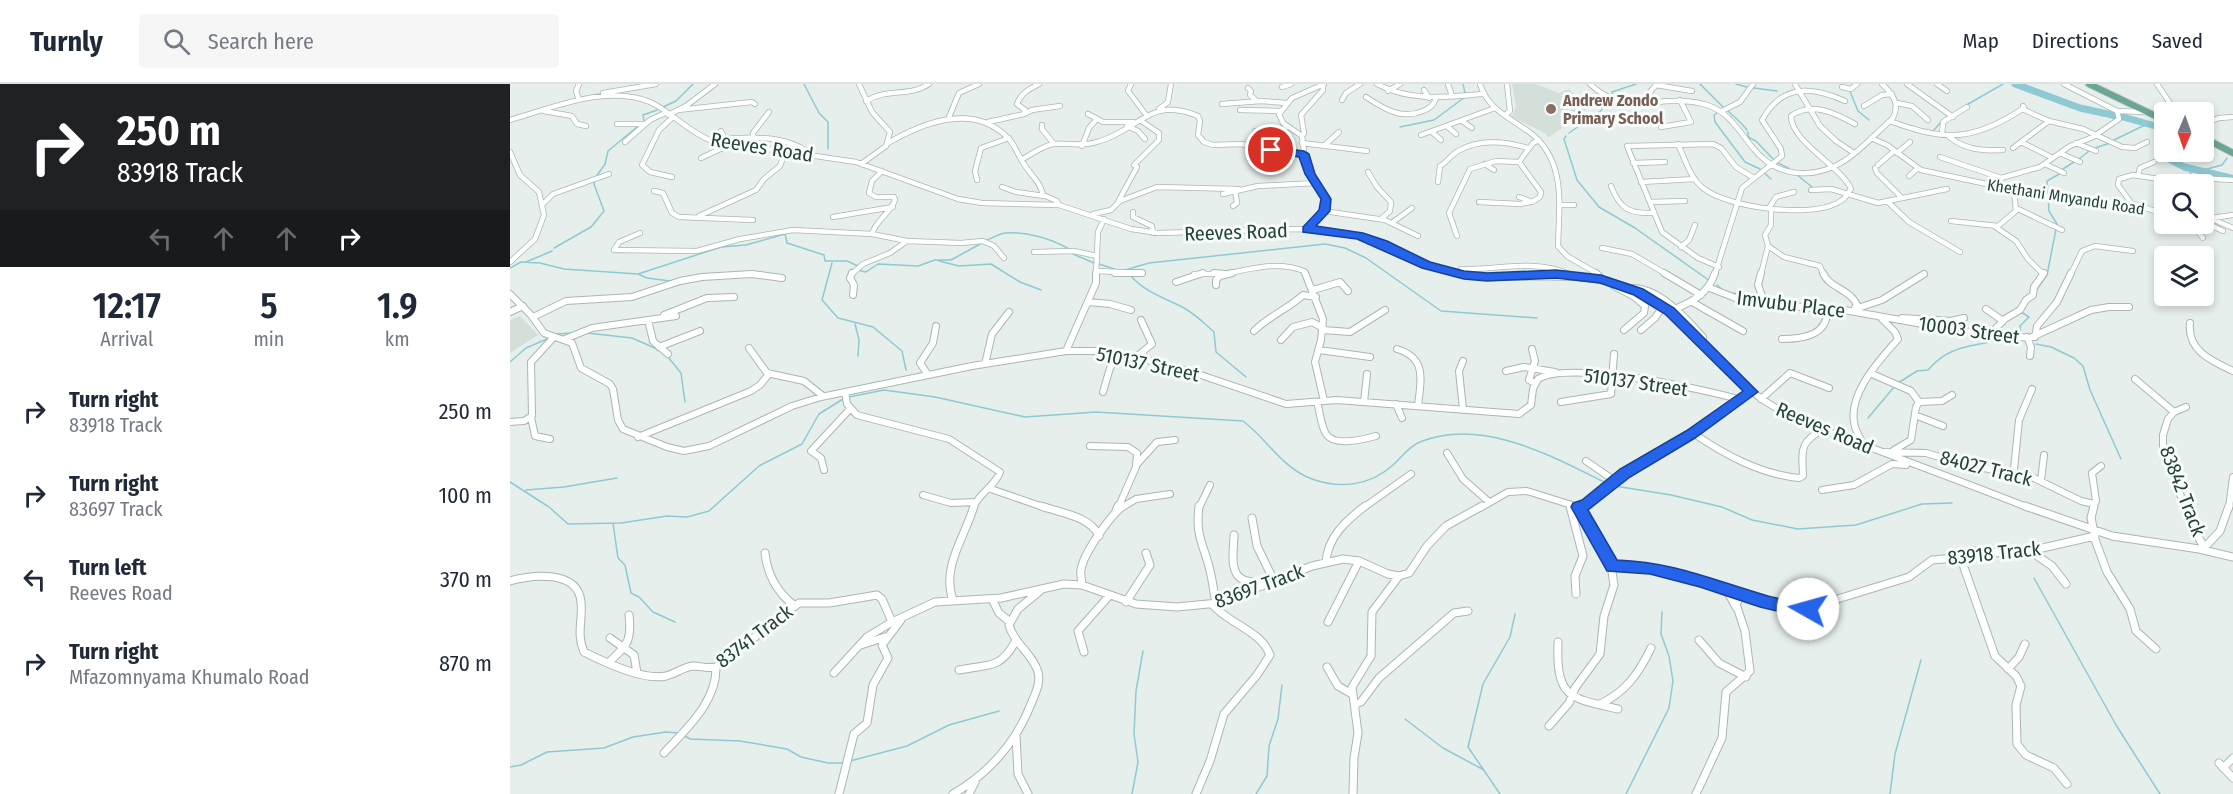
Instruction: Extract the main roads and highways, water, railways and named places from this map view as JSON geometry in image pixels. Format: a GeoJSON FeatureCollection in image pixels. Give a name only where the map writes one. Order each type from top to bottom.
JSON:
{"type":"FeatureCollection","features":[{"type":"Feature","properties":{"kind":"main road"},"geometry":{"type":"LineString","coordinates":[[2089,84],[2154,115]]}},
{"type":"Feature","properties":{"kind":"main road"},"geometry":{"type":"LineString","coordinates":[[2214,143],[2233,153]]}},
{"type":"Feature","properties":{"kind":"waterway"},"geometry":{"type":"LineString","coordinates":[[663,107],[676,101],[693,84]]}},
{"type":"Feature","properties":{"kind":"waterway"},"geometry":{"type":"LineString","coordinates":[[804,84],[819,113],[828,122],[828,149]]}},
{"type":"Feature","properties":{"kind":"waterway"},"geometry":{"type":"LineString","coordinates":[[1463,84],[1465,93]]}},
{"type":"Feature","properties":{"kind":"waterway"},"geometry":{"type":"LineString","coordinates":[[1613,96],[1612,92],[1636,84]]}},
{"type":"Feature","properties":{"kind":"waterway"},"geometry":{"type":"LineString","coordinates":[[1700,84],[1723,107]]}},
{"type":"Feature","properties":{"kind":"waterway"},"geometry":{"type":"LineString","coordinates":[[1736,84],[1747,87]]}},
{"type":"Feature","properties":{"kind":"waterway"},"geometry":{"type":"LineString","coordinates":[[1963,107],[2003,84]]}},
{"type":"Feature","properties":{"kind":"waterway"},"geometry":{"type":"LineString","coordinates":[[2015,84],[2080,108],[2117,116]]}},
{"type":"Feature","properties":{"kind":"waterway"},"geometry":{"type":"LineString","coordinates":[[1754,88],[1777,91]]}},
{"type":"Feature","properties":{"kind":"waterway"},"geometry":{"type":"LineString","coordinates":[[1849,89],[1858,111],[1869,120]]}},
{"type":"Feature","properties":{"kind":"waterway"},"geometry":{"type":"LineString","coordinates":[[1400,127],[1434,120],[1465,97]]}},
{"type":"Feature","properties":{"kind":"waterway"},"geometry":{"type":"LineString","coordinates":[[1569,133],[1602,110],[1601,103],[1608,99]]}},
{"type":"Feature","properties":{"kind":"waterway"},"geometry":{"type":"LineString","coordinates":[[644,121],[643,115],[657,110]]}},
{"type":"Feature","properties":{"kind":"waterway"},"geometry":{"type":"LineString","coordinates":[[1728,111],[1741,123]]}},
{"type":"Feature","properties":{"kind":"waterway"},"geometry":{"type":"LineString","coordinates":[[1717,113],[1714,115],[1715,122],[1745,162],[1760,169],[1771,179]]}},
{"type":"Feature","properties":{"kind":"waterway"},"geometry":{"type":"LineString","coordinates":[[2123,117],[2154,126]]}},
{"type":"Feature","properties":{"kind":"waterway"},"geometry":{"type":"LineString","coordinates":[[1934,130],[1941,122]]}},
{"type":"Feature","properties":{"kind":"waterway"},"geometry":{"type":"LineString","coordinates":[[2114,140],[2149,123]]}},
{"type":"Feature","properties":{"kind":"waterway"},"geometry":{"type":"LineString","coordinates":[[1742,124],[1747,130]]}},
{"type":"Feature","properties":{"kind":"waterway"},"geometry":{"type":"LineString","coordinates":[[596,177],[605,164],[608,151],[638,126]]}},
{"type":"Feature","properties":{"kind":"waterway"},"geometry":{"type":"LineString","coordinates":[[1748,132],[1748,137],[1756,141],[1774,160]]}},
{"type":"Feature","properties":{"kind":"waterway"},"geometry":{"type":"LineString","coordinates":[[1566,136],[1564,139],[1577,180],[1599,207],[1635,228],[1710,281]]}},
{"type":"Feature","properties":{"kind":"waterway"},"geometry":{"type":"LineString","coordinates":[[2095,148],[2110,143]]}},
{"type":"Feature","properties":{"kind":"waterway"},"geometry":{"type":"LineString","coordinates":[[2079,159],[2089,151]]}},
{"type":"Feature","properties":{"kind":"waterway"},"geometry":{"type":"LineString","coordinates":[[2200,171],[2222,165],[2227,158]]}},
{"type":"Feature","properties":{"kind":"waterway"},"geometry":{"type":"LineString","coordinates":[[2063,169],[2074,162]]}},
{"type":"Feature","properties":{"kind":"waterway"},"geometry":{"type":"LineString","coordinates":[[2174,162],[2184,167],[2231,178]]}},
{"type":"Feature","properties":{"kind":"waterway"},"geometry":{"type":"LineString","coordinates":[[1778,163],[1790,169]]}},
{"type":"Feature","properties":{"kind":"waterway"},"geometry":{"type":"LineString","coordinates":[[2189,168],[2191,174]]}},
{"type":"Feature","properties":{"kind":"waterway"},"geometry":{"type":"LineString","coordinates":[[2035,296],[2035,292],[2047,275],[2057,224],[2049,211],[2047,181],[2061,173]]}},
{"type":"Feature","properties":{"kind":"waterway"},"geometry":{"type":"LineString","coordinates":[[1796,174],[1812,187]]}},
{"type":"Feature","properties":{"kind":"waterway"},"geometry":{"type":"LineString","coordinates":[[554,248],[591,227],[604,211],[594,184],[595,180]]}},
{"type":"Feature","properties":{"kind":"waterway"},"geometry":{"type":"LineString","coordinates":[[987,240],[1005,233],[1021,233],[1047,239],[1069,249]]}},
{"type":"Feature","properties":{"kind":"waterway"},"geometry":{"type":"LineString","coordinates":[[638,274],[721,247],[746,245],[785,234],[787,243],[824,255],[825,261],[847,261],[858,266]]}},
{"type":"Feature","properties":{"kind":"waterway"},"geometry":{"type":"LineString","coordinates":[[860,268],[861,271],[866,272],[878,264],[918,266],[935,260],[951,260],[982,243]]}},
{"type":"Feature","properties":{"kind":"waterway"},"geometry":{"type":"LineString","coordinates":[[1125,270],[1149,263],[1325,244],[1345,248],[1366,258],[1441,311],[1537,318]]}},
{"type":"Feature","properties":{"kind":"waterway"},"geometry":{"type":"LineString","coordinates":[[526,262],[552,251]]}},
{"type":"Feature","properties":{"kind":"waterway"},"geometry":{"type":"LineString","coordinates":[[1073,254],[1094,263]]}},
{"type":"Feature","properties":{"kind":"waterway"},"geometry":{"type":"LineString","coordinates":[[939,261],[959,266],[991,264],[1020,282],[1041,290]]}},
{"type":"Feature","properties":{"kind":"waterway"},"geometry":{"type":"LineString","coordinates":[[510,268],[521,262],[540,263],[564,269],[638,274]]}},
{"type":"Feature","properties":{"kind":"waterway"},"geometry":{"type":"LineString","coordinates":[[832,263],[822,300],[838,318],[873,327],[902,351],[906,370]]}},
{"type":"Feature","properties":{"kind":"waterway"},"geometry":{"type":"LineString","coordinates":[[1099,264],[1117,270]]}},
{"type":"Feature","properties":{"kind":"waterway"},"geometry":{"type":"LineString","coordinates":[[638,274],[647,278],[670,281]]}},
{"type":"Feature","properties":{"kind":"waterway"},"geometry":{"type":"LineString","coordinates":[[1131,276],[1149,291],[1184,308],[1203,322],[1214,332],[1216,352],[1246,377]]}},
{"type":"Feature","properties":{"kind":"waterway"},"geometry":{"type":"LineString","coordinates":[[1717,285],[1723,290]]}},
{"type":"Feature","properties":{"kind":"waterway"},"geometry":{"type":"LineString","coordinates":[[1730,293],[1758,295]]}},
{"type":"Feature","properties":{"kind":"waterway"},"geometry":{"type":"LineString","coordinates":[[2021,335],[2020,326],[2029,317],[2021,312],[2025,308]]}},
{"type":"Feature","properties":{"kind":"waterway"},"geometry":{"type":"LineString","coordinates":[[855,324],[859,340],[858,356]]}},
{"type":"Feature","properties":{"kind":"waterway"},"geometry":{"type":"LineString","coordinates":[[556,334],[573,333]]}},
{"type":"Feature","properties":{"kind":"waterway"},"geometry":{"type":"LineString","coordinates":[[587,333],[632,338],[657,349]]}},
{"type":"Feature","properties":{"kind":"waterway"},"geometry":{"type":"LineString","coordinates":[[510,362],[526,348],[547,339]]}},
{"type":"Feature","properties":{"kind":"waterway"},"geometry":{"type":"LineString","coordinates":[[1898,383],[1917,371],[1928,370],[1944,355],[1953,351],[2001,339]]}},
{"type":"Feature","properties":{"kind":"waterway"},"geometry":{"type":"LineString","coordinates":[[2036,344],[2051,347],[2074,358],[2083,366],[2090,390],[2121,459]]}},
{"type":"Feature","properties":{"kind":"waterway"},"geometry":{"type":"LineString","coordinates":[[668,357],[681,373],[685,402]]}},
{"type":"Feature","properties":{"kind":"waterway"},"geometry":{"type":"LineString","coordinates":[[1868,418],[1894,387]]}},
{"type":"Feature","properties":{"kind":"waterway"},"geometry":{"type":"LineString","coordinates":[[849,397],[884,390],[935,397],[1025,417],[1096,412],[1243,421],[1283,461],[1301,474],[1323,482],[1344,485],[1365,481],[1384,472],[1420,442],[1444,435],[1468,434],[1516,443],[1606,483]]}},
{"type":"Feature","properties":{"kind":"waterway"},"geometry":{"type":"LineString","coordinates":[[613,523],[667,516],[687,517],[709,511],[759,466],[802,444],[819,414],[843,399]]}},
{"type":"Feature","properties":{"kind":"waterway"},"geometry":{"type":"LineString","coordinates":[[526,490],[564,487],[617,478]]}},
{"type":"Feature","properties":{"kind":"waterway"},"geometry":{"type":"LineString","coordinates":[[510,482],[549,507],[568,524],[613,523]]}},
{"type":"Feature","properties":{"kind":"waterway"},"geometry":{"type":"LineString","coordinates":[[1615,486],[1671,495],[1722,507],[1752,520],[1798,529],[1856,525],[1922,504],[1952,503]]}},
{"type":"Feature","properties":{"kind":"waterway"},"geometry":{"type":"LineString","coordinates":[[613,523],[618,558],[625,565],[631,593],[639,597],[653,612],[675,622]]}},
{"type":"Feature","properties":{"kind":"waterway"},"geometry":{"type":"LineString","coordinates":[[2034,578],[2116,725],[2160,794]]}},
{"type":"Feature","properties":{"kind":"waterway"},"geometry":{"type":"LineString","coordinates":[[1626,794],[1669,708],[1673,681],[1669,656],[1661,634],[1662,612]]}},
{"type":"Feature","properties":{"kind":"waterway"},"geometry":{"type":"LineString","coordinates":[[1483,770],[1468,747],[1483,684],[1510,637],[1515,614]]}},
{"type":"Feature","properties":{"kind":"waterway"},"geometry":{"type":"LineString","coordinates":[[1132,794],[1138,762],[1134,734],[1136,691],[1143,651]]}},
{"type":"Feature","properties":{"kind":"waterway"},"geometry":{"type":"LineString","coordinates":[[1890,794],[1895,754],[1921,660]]}},
{"type":"Feature","properties":{"kind":"waterway"},"geometry":{"type":"LineString","coordinates":[[1256,794],[1267,776],[1269,746],[1278,719],[1282,685]]}},
{"type":"Feature","properties":{"kind":"waterway"},"geometry":{"type":"LineString","coordinates":[[850,761],[907,746],[949,725],[999,711]]}},
{"type":"Feature","properties":{"kind":"waterway"},"geometry":{"type":"LineString","coordinates":[[1405,719],[1443,748],[1483,770]]}},
{"type":"Feature","properties":{"kind":"waterway"},"geometry":{"type":"LineString","coordinates":[[510,767],[521,765],[547,752],[604,748],[633,737],[666,732],[679,733]]}},
{"type":"Feature","properties":{"kind":"waterway"},"geometry":{"type":"LineString","coordinates":[[683,735],[690,739],[740,741],[787,749],[801,757],[828,763],[845,763]]}},
{"type":"Feature","properties":{"kind":"waterway"},"geometry":{"type":"LineString","coordinates":[[1483,770],[1500,794]]}},
{"type":"Feature","properties":{"kind":"place","name":"Andrew Zondo Primary School"},"geometry":{"type":"Point","coordinates":[1551,109]}}]}
